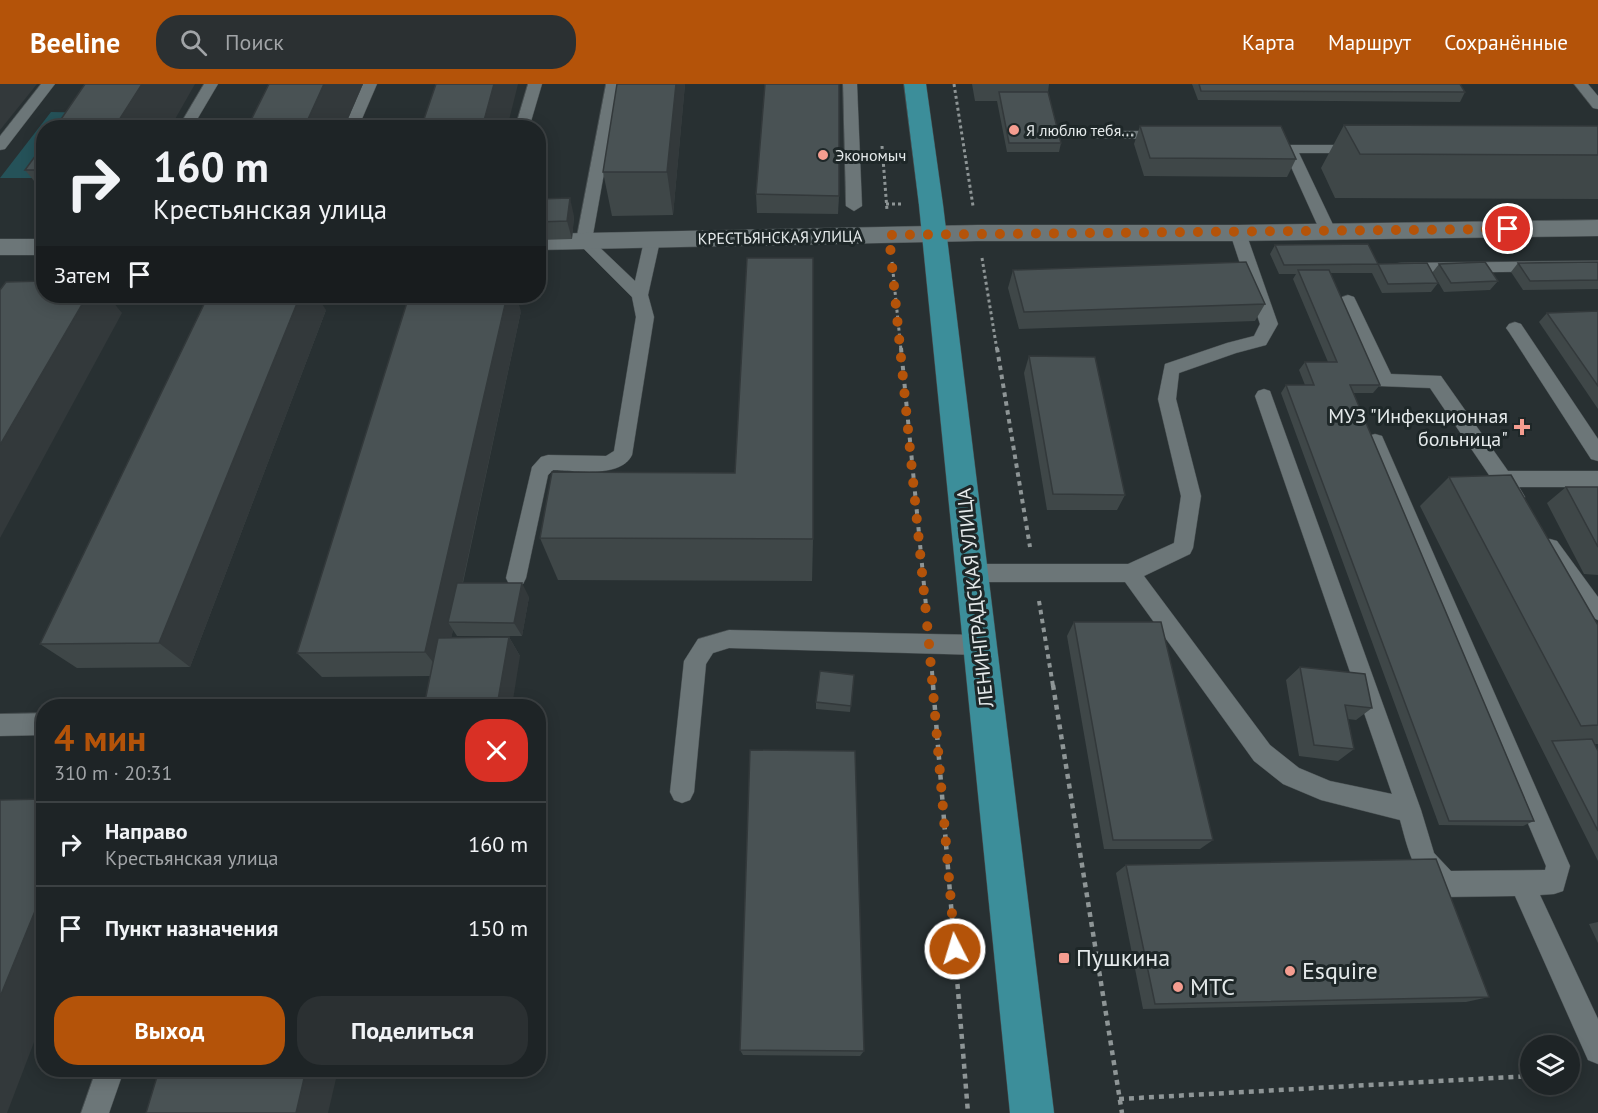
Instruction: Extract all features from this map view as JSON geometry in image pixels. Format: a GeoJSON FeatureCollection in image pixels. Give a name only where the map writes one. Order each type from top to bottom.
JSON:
{"type":"FeatureCollection","features":[{"type":"Feature","properties":{"kind":"highway","name":"ЛЕНИНГРАДСКАЯ УЛИЦА"},"geometry":{"type":"LineString","coordinates":[[915,84],[934,233],[1032,1113]]}},
{"type":"Feature","properties":{"kind":"street","name":"КРЕСТЬЯНСКАЯ УЛИЦА"},"geometry":{"type":"LineString","coordinates":[[546,242],[934,233],[1238,233],[1598,228]]}},
{"type":"Feature","properties":{"kind":"street"},"geometry":{"type":"LineString","coordinates":[[0,247],[36,247]]}},
{"type":"Feature","properties":{"kind":"lane"},"geometry":{"type":"LineString","coordinates":[[0,146],[48,84]]}},
{"type":"Feature","properties":{"kind":"lane"},"geometry":{"type":"LineString","coordinates":[[190,120],[211,84]]}},
{"type":"Feature","properties":{"kind":"lane"},"geometry":{"type":"LineString","coordinates":[[354,120],[370,84]]}},
{"type":"Feature","properties":{"kind":"lane"},"geometry":{"type":"LineString","coordinates":[[524,120],[535,84]]}},
{"type":"Feature","properties":{"kind":"lane"},"geometry":{"type":"LineString","coordinates":[[613,84],[584,241],[640,295]]}},
{"type":"Feature","properties":{"kind":"lane"},"geometry":{"type":"LineString","coordinates":[[850,84],[854,206]]}},
{"type":"Feature","properties":{"kind":"lane"},"geometry":{"type":"LineString","coordinates":[[1581,84],[1598,105]]}},
{"type":"Feature","properties":{"kind":"lane"},"geometry":{"type":"LineString","coordinates":[[1098,135],[1180,135]]}},
{"type":"Feature","properties":{"kind":"lane"},"geometry":{"type":"LineString","coordinates":[[1328,231],[1285,143],[1373,149]]}},
{"type":"Feature","properties":{"kind":"lane"},"geometry":{"type":"LineString","coordinates":[[972,573],[1130,573],[1183,548],[1191,496],[1167,399],[1170,369],[1233,347],[1260,341],[1269,324],[1238,233]]}},
{"type":"Feature","properties":{"kind":"lane"},"geometry":{"type":"LineString","coordinates":[[516,578],[538,472],[548,462],[609,464],[623,455],[645,317],[640,295],[652,241]]}},
{"type":"Feature","properties":{"kind":"lane"},"geometry":{"type":"LineString","coordinates":[[1397,268],[1598,266]]}},
{"type":"Feature","properties":{"kind":"lane"},"geometry":{"type":"LineString","coordinates":[[1348,301],[1385,381],[1435,381],[1523,508]]}},
{"type":"Feature","properties":{"kind":"lane"},"geometry":{"type":"LineString","coordinates":[[1515,328],[1598,454]]}},
{"type":"Feature","properties":{"kind":"lane"},"geometry":{"type":"LineString","coordinates":[[1264,396],[1409,810],[1424,860],[1446,884],[1554,882],[1558,866],[1375,441]]}},
{"type":"Feature","properties":{"kind":"lane"},"geometry":{"type":"LineString","coordinates":[[1503,479],[1598,479]]}},
{"type":"Feature","properties":{"kind":"lane"},"geometry":{"type":"LineString","coordinates":[[1537,528],[1584,596],[1598,610]]}},
{"type":"Feature","properties":{"kind":"lane"},"geometry":{"type":"LineString","coordinates":[[1130,573],[1262,753],[1290,776],[1329,792],[1409,810]]}},
{"type":"Feature","properties":{"kind":"lane"},"geometry":{"type":"LineString","coordinates":[[682,792],[695,661],[706,646],[729,639],[980,645]]}},
{"type":"Feature","properties":{"kind":"lane"},"geometry":{"type":"LineString","coordinates":[[0,725],[36,724]]}},
{"type":"Feature","properties":{"kind":"lane"},"geometry":{"type":"LineString","coordinates":[[1522,883],[1598,1050]]}},
{"type":"Feature","properties":{"kind":"lane"},"geometry":{"type":"LineString","coordinates":[[95,1113],[108,1077]]}},
{"type":"Feature","properties":{"kind":"path"},"geometry":{"type":"LineString","coordinates":[[881,139],[929,644],[968,1113]]}},
{"type":"Feature","properties":{"kind":"path"},"geometry":{"type":"LineString","coordinates":[[1119,1099],[1520,1077]]}},
{"type":"Feature","properties":{"kind":"shaded area"},"geometry":{"type":"Polygon","coordinates":[[[51,112],[97,113],[92,120],[45,120],[51,112]]]}},
{"type":"Feature","properties":{"kind":"shaded area"},"geometry":{"type":"Polygon","coordinates":[[[36,131],[36,178],[0,178],[36,131]]]}},
{"type":"Feature","properties":{"kind":"building"},"geometry":{"type":"Polygon","coordinates":[[[85,84],[142,84],[119,120],[60,120],[85,84]]]}},
{"type":"Feature","properties":{"kind":"building"},"geometry":{"type":"Polygon","coordinates":[[[269,84],[324,84],[308,120],[251,120],[269,84]]]}},
{"type":"Feature","properties":{"kind":"building"},"geometry":{"type":"Polygon","coordinates":[[[436,84],[494,84],[484,120],[424,120],[436,84]]]}},
{"type":"Feature","properties":{"kind":"building"},"geometry":{"type":"Polygon","coordinates":[[[617,84],[676,84],[667,172],[603,172],[617,84]]]}},
{"type":"Feature","properties":{"kind":"building"},"geometry":{"type":"Polygon","coordinates":[[[765,84],[839,84],[839,196],[756,194],[765,84]]]}},
{"type":"Feature","properties":{"kind":"building"},"geometry":{"type":"Polygon","coordinates":[[[1199,84],[1460,84],[1465,92],[1201,91],[1199,84]]]}},
{"type":"Feature","properties":{"kind":"building"},"geometry":{"type":"Polygon","coordinates":[[[999,92],[1048,92],[1061,143],[1009,143],[999,92]]]}},
{"type":"Feature","properties":{"kind":"building"},"geometry":{"type":"Polygon","coordinates":[[[1344,125],[1598,126],[1598,155],[1360,154],[1344,125]]]}},
{"type":"Feature","properties":{"kind":"building"},"geometry":{"type":"Polygon","coordinates":[[[1140,126],[1281,126],[1296,159],[1150,158],[1140,126]]]}},
{"type":"Feature","properties":{"kind":"building"},"geometry":{"type":"Polygon","coordinates":[[[36,155],[36,170],[25,170],[36,155]]]}},
{"type":"Feature","properties":{"kind":"building"},"geometry":{"type":"Polygon","coordinates":[[[570,198],[567,221],[546,222],[546,199],[570,198]]]}},
{"type":"Feature","properties":{"kind":"building"},"geometry":{"type":"Polygon","coordinates":[[[1368,244],[1378,264],[1284,265],[1275,245],[1368,244]]]}},
{"type":"Feature","properties":{"kind":"building"},"geometry":{"type":"Polygon","coordinates":[[[747,258],[813,258],[813,539],[540,538],[552,472],[735,473],[747,258]]]}},
{"type":"Feature","properties":{"kind":"building"},"geometry":{"type":"Polygon","coordinates":[[[1246,262],[1265,304],[1024,312],[1013,270],[1246,262]]]}},
{"type":"Feature","properties":{"kind":"building"},"geometry":{"type":"Polygon","coordinates":[[[1485,262],[1498,281],[1451,283],[1439,264],[1485,262]]]}},
{"type":"Feature","properties":{"kind":"building"},"geometry":{"type":"Polygon","coordinates":[[[1598,262],[1598,280],[1530,281],[1518,263],[1598,262]]]}},
{"type":"Feature","properties":{"kind":"building"},"geometry":{"type":"Polygon","coordinates":[[[1427,263],[1438,283],[1388,284],[1378,264],[1427,263]]]}},
{"type":"Feature","properties":{"kind":"building"},"geometry":{"type":"Polygon","coordinates":[[[1298,270],[1329,270],[1380,385],[1350,385],[1534,821],[1449,821],[1286,385],[1314,385],[1305,362],[1337,362],[1298,270]]]}},
{"type":"Feature","properties":{"kind":"building"},"geometry":{"type":"Polygon","coordinates":[[[36,281],[36,303],[83,303],[0,445],[0,290],[6,282],[36,281]]]}},
{"type":"Feature","properties":{"kind":"building"},"geometry":{"type":"Polygon","coordinates":[[[205,303],[297,303],[159,643],[40,644],[205,303]]]}},
{"type":"Feature","properties":{"kind":"building"},"geometry":{"type":"Polygon","coordinates":[[[407,303],[505,303],[425,652],[297,653],[407,303]]]}},
{"type":"Feature","properties":{"kind":"building"},"geometry":{"type":"Polygon","coordinates":[[[1598,311],[1598,386],[1547,313],[1598,311]]]}},
{"type":"Feature","properties":{"kind":"building"},"geometry":{"type":"Polygon","coordinates":[[[1029,356],[1095,357],[1125,495],[1053,494],[1029,356]]]}},
{"type":"Feature","properties":{"kind":"building"},"geometry":{"type":"Polygon","coordinates":[[[1511,475],[1598,625],[1598,725],[1581,726],[1449,477],[1511,475]]]}},
{"type":"Feature","properties":{"kind":"building"},"geometry":{"type":"Polygon","coordinates":[[[1566,487],[1598,487],[1598,547],[1566,487]]]}},
{"type":"Feature","properties":{"kind":"building"},"geometry":{"type":"Polygon","coordinates":[[[457,583],[522,583],[514,623],[448,622],[457,583]]]}},
{"type":"Feature","properties":{"kind":"building"},"geometry":{"type":"Polygon","coordinates":[[[1074,622],[1161,622],[1213,840],[1113,840],[1074,622]]]}},
{"type":"Feature","properties":{"kind":"building"},"geometry":{"type":"Polygon","coordinates":[[[509,637],[498,699],[425,699],[438,638],[509,637]]]}},
{"type":"Feature","properties":{"kind":"building"},"geometry":{"type":"Polygon","coordinates":[[[1300,667],[1365,674],[1372,708],[1345,705],[1354,749],[1314,745],[1300,667]]]}},
{"type":"Feature","properties":{"kind":"building"},"geometry":{"type":"Polygon","coordinates":[[[820,671],[854,675],[851,706],[816,702],[820,671]]]}},
{"type":"Feature","properties":{"kind":"building"},"geometry":{"type":"Polygon","coordinates":[[[1592,739],[1598,751],[1598,831],[1552,741],[1592,739]]]}},
{"type":"Feature","properties":{"kind":"building"},"geometry":{"type":"Polygon","coordinates":[[[750,750],[855,751],[864,1051],[740,1050],[750,750]]]}},
{"type":"Feature","properties":{"kind":"building"},"geometry":{"type":"Polygon","coordinates":[[[36,799],[36,909],[0,997],[0,800],[36,799]]]}},
{"type":"Feature","properties":{"kind":"building"},"geometry":{"type":"Polygon","coordinates":[[[1436,859],[1489,997],[1155,1004],[1126,865],[1436,859]]]}},
{"type":"Feature","properties":{"kind":"building"},"geometry":{"type":"Polygon","coordinates":[[[157,1077],[304,1077],[296,1113],[146,1113],[157,1077]]]}},
{"type":"Feature","properties":{"kind":"place","name":"Я люблю тебя..."},"geometry":{"type":"Point","coordinates":[1014,130]}},
{"type":"Feature","properties":{"kind":"place","name":"Экономыч"},"geometry":{"type":"Point","coordinates":[823,155]}},
{"type":"Feature","properties":{"kind":"place","name":"МУЗ \"Инфекционная больница\""},"geometry":{"type":"Point","coordinates":[1522,427]}},
{"type":"Feature","properties":{"kind":"place","name":"Пушкина"},"geometry":{"type":"Point","coordinates":[1064,958]}},
{"type":"Feature","properties":{"kind":"place","name":"Esquire"},"geometry":{"type":"Point","coordinates":[1290,971]}},
{"type":"Feature","properties":{"kind":"place","name":"МТС"},"geometry":{"type":"Point","coordinates":[1178,987]}},
{"type":"Feature","properties":{"kind":"route"},"geometry":{"type":"LineString","coordinates":[[955,949],[929,644],[889,235],[977,232],[1238,233],[1508,229]]}}]}
